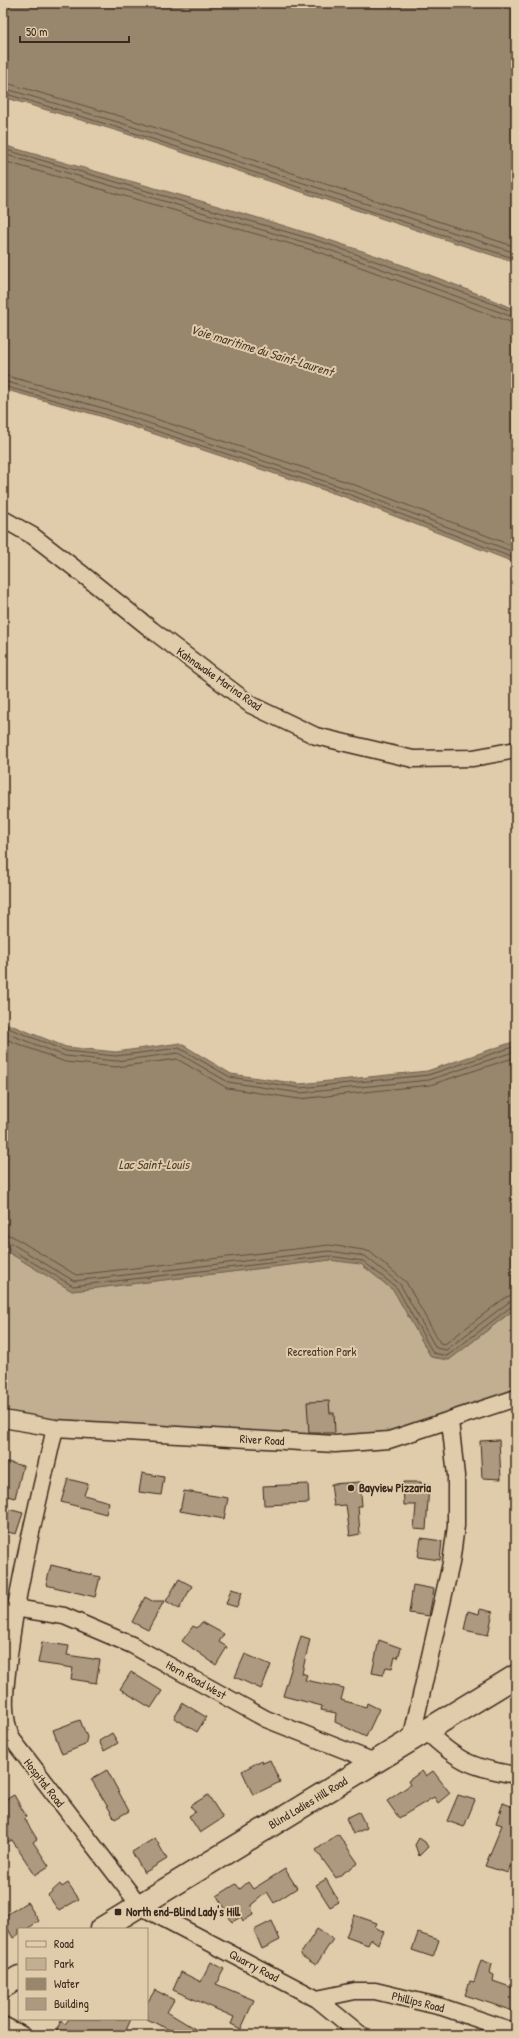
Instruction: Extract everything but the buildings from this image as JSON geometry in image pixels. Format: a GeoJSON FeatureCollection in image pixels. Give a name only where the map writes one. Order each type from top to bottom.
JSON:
{"type":"FeatureCollection","features":[{"type":"Feature","properties":{"kind":"street","name":"Kahnawake Marina Road"},"geometry":{"type":"LineString","coordinates":[[3,519],[33,536],[152,630],[251,705],[316,736],[413,759],[473,758],[516,750]]}},
{"type":"Feature","properties":{"kind":"street","name":"River Road"},"geometry":{"type":"LineString","coordinates":[[3,1419],[55,1428],[335,1444],[389,1440],[516,1398]]}},
{"type":"Feature","properties":{"kind":"street"},"geometry":{"type":"LineString","coordinates":[[450,1420],[456,1476],[456,1526],[451,1562],[418,1735],[470,1765],[516,1775]]}},
{"type":"Feature","properties":{"kind":"street","name":"Hospital Road"},"geometry":{"type":"LineString","coordinates":[[55,1428],[15,1608],[4,1703],[7,1742],[140,1906]]}},
{"type":"Feature","properties":{"kind":"street","name":"Horn Road West"},"geometry":{"type":"LineString","coordinates":[[15,1608],[64,1616],[132,1645],[266,1719],[375,1762]]}},
{"type":"Feature","properties":{"kind":"street","name":"Blind Ladies Hill Road"},"geometry":{"type":"LineString","coordinates":[[103,1928],[516,1676]]}},
{"type":"Feature","properties":{"kind":"street","name":"Quarry Road"},"geometry":{"type":"LineString","coordinates":[[140,1906],[317,1999],[361,2035]]}},
{"type":"Feature","properties":{"kind":"street"},"geometry":{"type":"LineString","coordinates":[[3,1987],[18,1978]]}},
{"type":"Feature","properties":{"kind":"street","name":"Phillips Road"},"geometry":{"type":"LineString","coordinates":[[317,1999],[354,1991],[375,1992],[442,2007],[516,2032]]}},
{"type":"Feature","properties":{"kind":"street"},"geometry":{"type":"LineString","coordinates":[[3,2025],[22,2035]]}},
{"type":"Feature","properties":{"kind":"green space","name":"Recreation Park"},"geometry":{"type":"Polygon","coordinates":[[[3,1249],[72,1291],[330,1260],[361,1264],[394,1291],[431,1357],[449,1360],[516,1308],[516,1398],[389,1440],[3,1419],[3,1249]]]}},
{"type":"Feature","properties":{"kind":"water"},"geometry":{"type":"Polygon","coordinates":[[[3,3],[516,3],[516,263],[118,131],[3,97],[3,3]]]}},
{"type":"Feature","properties":{"kind":"water","name":"Voie maritime du Saint-Laurent"},"geometry":{"type":"Polygon","coordinates":[[[3,145],[198,200],[327,239],[454,284],[516,310],[516,563],[345,497],[100,416],[3,389],[3,145]]]}},
{"type":"Feature","properties":{"kind":"water","name":"Lac Saint-Louis"},"geometry":{"type":"Polygon","coordinates":[[[3,1022],[66,1047],[116,1052],[180,1043],[231,1074],[300,1084],[427,1071],[516,1041],[516,1308],[449,1360],[431,1357],[394,1291],[361,1264],[330,1260],[72,1291],[3,1249],[3,1022]]]}},
{"type":"Feature","properties":{"kind":"place","name":"Bayview Pizzaria"},"geometry":{"type":"Point","coordinates":[351,1488]}},
{"type":"Feature","properties":{"kind":"place","name":"North end-Blind Lady's Hill"},"geometry":{"type":"Point","coordinates":[118,1912]}}]}
